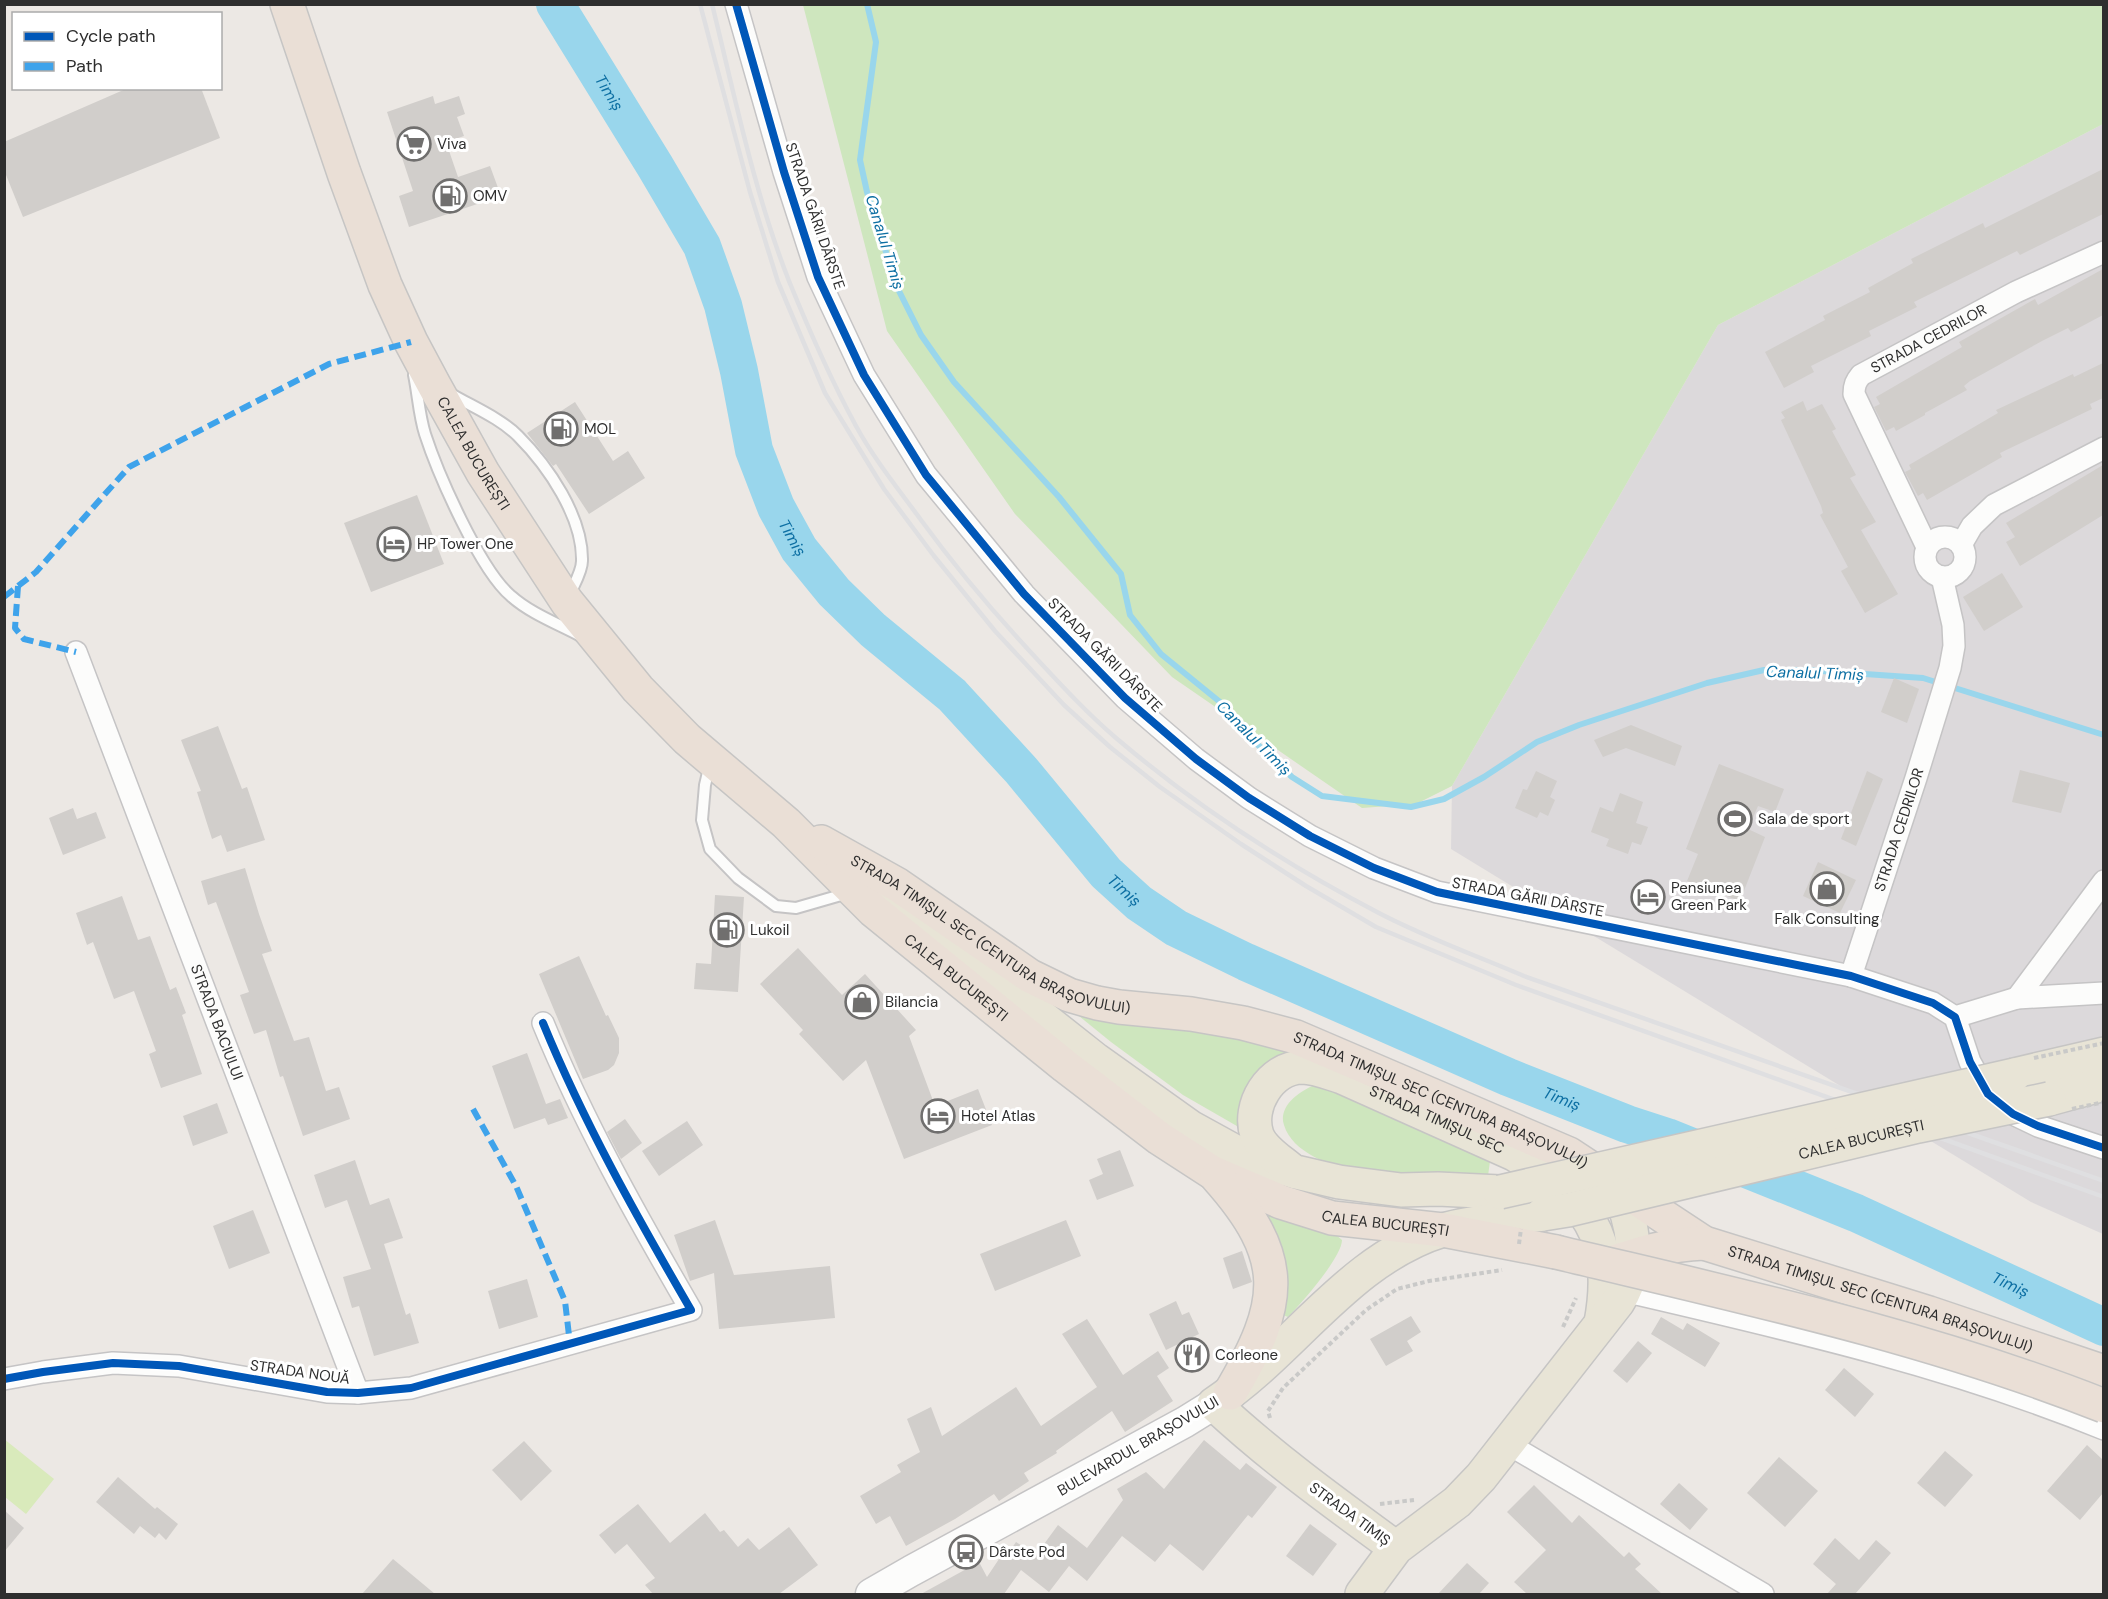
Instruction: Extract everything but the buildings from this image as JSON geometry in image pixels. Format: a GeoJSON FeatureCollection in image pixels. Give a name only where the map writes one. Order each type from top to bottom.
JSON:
{"type":"FeatureCollection","features":[{"type":"Feature","properties":{"kind":"highway","name":"CALEA BUCUREȘTI"},"geometry":{"type":"LineString","coordinates":[[287,4],[363,229],[411,342],[483,473],[567,602],[638,689],[711,761],[786,823],[874,911],[1065,1066],[1160,1138],[1213,1173],[1281,1202],[1332,1218],[1443,1230]]}},
{"type":"Feature","properties":{"kind":"highway","name":"STRADA TIMIȘUL SEC (CENTURA BRAȘOVULUI)"},"geometry":{"type":"LineString","coordinates":[[786,823],[898,885],[1030,976],[1069,995],[1119,1007],[1191,1014],[1243,1023],[1296,1037],[1548,1144],[1586,1164],[1704,1243],[1929,1313],[2103,1372]]}},
{"type":"Feature","properties":{"kind":"highway"},"geometry":{"type":"LineString","coordinates":[[1213,1173],[1233,1195],[1249,1218],[1263,1243],[1271,1269],[1271,1298],[1266,1321],[1248,1363],[1222,1398]]}},
{"type":"Feature","properties":{"kind":"highway","name":"STRADA TIMIȘUL SEC (CENTURA BRAȘOVULUI)"},"geometry":{"type":"LineString","coordinates":[[1443,1230],[1515,1256],[1556,1252],[1710,1287],[1963,1356],[2103,1406]]}},
{"type":"Feature","properties":{"kind":"highway"},"geometry":{"type":"LineString","coordinates":[[1619,1260],[1678,1244],[1704,1243]]}},
{"type":"Feature","properties":{"kind":"main road","name":"CALEA BUCUREȘTI"},"geometry":{"type":"LineString","coordinates":[[786,823],[986,973],[1096,1060],[1180,1120],[1241,1155],[1339,1182],[1401,1190],[1500,1192],[2103,1054]]}},
{"type":"Feature","properties":{"kind":"main road","name":"STRADA TIMIȘUL SEC"},"geometry":{"type":"LineString","coordinates":[[1296,1172],[1269,1152],[1257,1136],[1255,1116],[1259,1101],[1274,1077],[1289,1069],[1303,1067],[1342,1077],[1514,1154],[1541,1170],[1569,1194],[1594,1227],[1600,1242],[1619,1260]]}},
{"type":"Feature","properties":{"kind":"main road","name":"CALEA BUCUREȘTI"},"geometry":{"type":"LineString","coordinates":[[1443,1230],[1580,1207],[1918,1126],[2049,1099],[2103,1084]]}},
{"type":"Feature","properties":{"kind":"main road"},"geometry":{"type":"LineString","coordinates":[[1616,1185],[1631,1226],[1619,1260]]}},
{"type":"Feature","properties":{"kind":"main road","name":"BULEVARDUL BRAȘOVULUI"},"geometry":{"type":"LineString","coordinates":[[871,1594],[1185,1422],[1257,1372],[1333,1299],[1368,1269],[1417,1240],[1443,1230]]}},
{"type":"Feature","properties":{"kind":"main road","name":"STRADA TIMIȘ"},"geometry":{"type":"LineString","coordinates":[[1222,1398],[1249,1436],[1295,1474],[1396,1548],[1457,1502],[1508,1444],[1610,1313],[1630,1275],[1619,1260]]}},
{"type":"Feature","properties":{"kind":"main road"},"geometry":{"type":"LineString","coordinates":[[1362,1594],[1396,1548]]}},
{"type":"Feature","properties":{"kind":"street","name":"STRADA GĂRII DÂRSTE"},"geometry":{"type":"LineString","coordinates":[[736,4],[784,172],[818,278],[864,375],[926,475],[1024,594],[1125,698],[1196,759],[1249,798],[1310,836],[1374,868],[1437,892],[1851,976],[1933,1003],[1955,1017]]}},
{"type":"Feature","properties":{"kind":"street","name":"STRADA CEDRILOR"},"geometry":{"type":"LineString","coordinates":[[1927,547],[1854,394],[1856,380],[2016,292],[2103,252]]}},
{"type":"Feature","properties":{"kind":"street"},"geometry":{"type":"LineString","coordinates":[[1961,545],[1972,526],[1994,505],[2103,448]]}},
{"type":"Feature","properties":{"kind":"street"},"geometry":{"type":"LineString","coordinates":[[1944,537],[1956,540],[1961,545],[1964,551],[1964,564],[1955,574],[1942,577],[1927,566],[1925,560],[1927,547],[1931,542],[1944,537]]}},
{"type":"Feature","properties":{"kind":"street","name":"STRADA CEDRILOR"},"geometry":{"type":"LineString","coordinates":[[1851,976],[1950,668],[1954,646],[1953,625],[1942,577]]}},
{"type":"Feature","properties":{"kind":"street","name":"STRADA BACIULUI"},"geometry":{"type":"LineString","coordinates":[[76,652],[358,1393]]}},
{"type":"Feature","properties":{"kind":"street"},"geometry":{"type":"LineString","coordinates":[[2017,998],[2103,881]]}},
{"type":"Feature","properties":{"kind":"street"},"geometry":{"type":"LineString","coordinates":[[2103,993],[2017,998],[1955,1017],[1970,1062],[1988,1094],[2013,1114],[2030,1122],[2103,1148]]}},
{"type":"Feature","properties":{"kind":"street","name":"STRADA NOUĂ"},"geometry":{"type":"LineString","coordinates":[[4,1379],[113,1363],[179,1366],[327,1392],[358,1393],[411,1388],[691,1310],[586,1120],[543,1023]]}},
{"type":"Feature","properties":{"kind":"street"},"geometry":{"type":"LineString","coordinates":[[1610,1313],[1632,1293],[1872,1351],[2047,1406],[2103,1429]]}},
{"type":"Feature","properties":{"kind":"street"},"geometry":{"type":"LineString","coordinates":[[1508,1444],[1763,1594]]}},
{"type":"Feature","properties":{"kind":"lane"},"geometry":{"type":"LineString","coordinates":[[411,342],[413,369],[425,433],[449,492],[490,573],[510,596],[528,609],[602,646]]}},
{"type":"Feature","properties":{"kind":"lane"},"geometry":{"type":"LineString","coordinates":[[434,385],[497,420],[517,435],[543,467],[571,509],[579,536],[582,563],[567,602]]}},
{"type":"Feature","properties":{"kind":"lane"},"geometry":{"type":"LineString","coordinates":[[711,761],[705,785],[702,820],[710,849],[738,878],[776,906],[796,908],[855,891]]}},
{"type":"Feature","properties":{"kind":"path"},"geometry":{"type":"LineString","coordinates":[[1272,1427],[1268,1411],[1283,1388],[1366,1310],[1397,1289],[1515,1256]]}},
{"type":"Feature","properties":{"kind":"path"},"geometry":{"type":"LineString","coordinates":[[1560,1333],[1576,1296]]}},
{"type":"Feature","properties":{"kind":"path"},"geometry":{"type":"LineString","coordinates":[[1372,1505],[1409,1502],[1419,1498]]}},
{"type":"Feature","properties":{"kind":"shaded area"},"geometry":{"type":"Polygon","coordinates":[[[2103,124],[2103,1234],[2031,1202],[1451,849],[1452,786],[1718,325],[2103,124]]]}},
{"type":"Feature","properties":{"kind":"green space"},"geometry":{"type":"Polygon","coordinates":[[[803,5],[2103,5],[2103,124],[1718,325],[1452,786],[1416,804],[1362,808],[1172,677],[1015,514],[887,331],[803,5]]]}},
{"type":"Feature","properties":{"kind":"green space"},"geometry":{"type":"Polygon","coordinates":[[[1063,1003],[1217,1030],[1299,1053],[1256,1137],[1183,1095],[1063,1003]]]}},
{"type":"Feature","properties":{"kind":"green space"},"geometry":{"type":"Polygon","coordinates":[[[1314,1085],[1336,1089],[1490,1161],[1488,1176],[1480,1178],[1365,1173],[1334,1166],[1313,1156],[1303,1150],[1288,1135],[1283,1118],[1291,1100],[1314,1085]]]}},
{"type":"Feature","properties":{"kind":"green space"},"geometry":{"type":"Polygon","coordinates":[[[1264,1211],[1335,1234],[1342,1240],[1328,1268],[1288,1317],[1283,1315],[1286,1287],[1285,1261],[1277,1236],[1264,1211]]]}},
{"type":"Feature","properties":{"kind":"green space"},"geometry":{"type":"Polygon","coordinates":[[[4,1439],[54,1479],[26,1514],[5,1497],[4,1439]]]}},
{"type":"Feature","properties":{"kind":"waterway","name":"Timiș"},"geometry":{"type":"LineString","coordinates":[[555,4],[702,246],[723,305],[739,371],[754,450],[776,507],[799,549],[834,592],[873,630],[952,695],[1021,770],[1106,873],[1139,903],[1176,928],[1246,962],[1508,1077],[1627,1124],[1667,1137],[1856,1213],[2104,1327]]}},
{"type":"Feature","properties":{"kind":"waterway","name":"Canalul Timiș"},"geometry":{"type":"LineString","coordinates":[[867,4],[876,42],[860,160],[867,192],[897,287],[921,335],[954,382],[1059,497],[1121,574],[1130,615],[1161,654],[1220,702],[1256,743],[1292,777],[1322,796],[1411,807],[1444,799],[1484,777],[1537,742],[1579,725],[1707,683],[1764,670],[1807,670],[1923,678],[2104,735]]}},
{"type":"Feature","properties":{"kind":"railway"},"geometry":{"type":"LineString","coordinates":[[700,4],[750,192],[778,282],[825,393],[884,489],[934,556],[995,631],[1064,705],[1110,747],[1160,787],[1241,844],[1376,927],[1516,985],[2104,1197]]}},
{"type":"Feature","properties":{"kind":"railway"},"geometry":{"type":"LineString","coordinates":[[712,4],[765,213],[789,281],[812,336],[856,426],[896,486],[976,590],[1085,710],[1116,738],[1209,810],[1275,854],[1343,894],[1413,930],[1524,976],[2104,1181]]}},
{"type":"Feature","properties":{"kind":"marked path"},"geometry":{"type":"LineString","coordinates":[[4,597],[36,572],[129,467],[329,364],[411,342]]}},
{"type":"Feature","properties":{"kind":"marked path"},"geometry":{"type":"LineString","coordinates":[[18,586],[15,628],[24,639],[76,652]]}},
{"type":"Feature","properties":{"kind":"marked path"},"geometry":{"type":"LineString","coordinates":[[473,1109],[516,1186],[565,1301],[570,1344]]}},
{"type":"Feature","properties":{"kind":"cycle path"},"geometry":{"type":"LineString","coordinates":[[736,4],[784,172],[818,277],[864,375],[926,475],[1024,594],[1125,698],[1196,759],[1249,798],[1310,836],[1374,868],[1437,892],[1851,976],[1933,1003],[1955,1017],[1970,1062],[1988,1094],[2013,1114],[2038,1126],[2104,1148]]}},
{"type":"Feature","properties":{"kind":"cycle path"},"geometry":{"type":"LineString","coordinates":[[4,1379],[113,1363],[179,1366],[327,1392],[358,1393],[411,1388],[691,1310],[631,1205],[576,1097],[543,1023]]}},
{"type":"Feature","properties":{"kind":"place","name":"Viva"},"geometry":{"type":"Point","coordinates":[414,144]}},
{"type":"Feature","properties":{"kind":"place","name":"OMV"},"geometry":{"type":"Point","coordinates":[450,196]}},
{"type":"Feature","properties":{"kind":"place","name":"MOL"},"geometry":{"type":"Point","coordinates":[561,429]}},
{"type":"Feature","properties":{"kind":"place","name":"HP Tower One"},"geometry":{"type":"Point","coordinates":[394,544]}},
{"type":"Feature","properties":{"kind":"place","name":"Sala de sport"},"geometry":{"type":"Point","coordinates":[1735,819]}},
{"type":"Feature","properties":{"kind":"place","name":"Falk Consulting"},"geometry":{"type":"Point","coordinates":[1827,889]}},
{"type":"Feature","properties":{"kind":"place","name":"Pensiunea Green Park"},"geometry":{"type":"Point","coordinates":[1648,897]}},
{"type":"Feature","properties":{"kind":"place","name":"Lukoil"},"geometry":{"type":"Point","coordinates":[727,930]}},
{"type":"Feature","properties":{"kind":"place","name":"Bilancia"},"geometry":{"type":"Point","coordinates":[862,1002]}},
{"type":"Feature","properties":{"kind":"place","name":"Hotel Atlas"},"geometry":{"type":"Point","coordinates":[938,1116]}},
{"type":"Feature","properties":{"kind":"place","name":"Corleone"},"geometry":{"type":"Point","coordinates":[1192,1355]}},
{"type":"Feature","properties":{"kind":"place","name":"Dârste Pod"},"geometry":{"type":"Point","coordinates":[966,1552]}}]}
